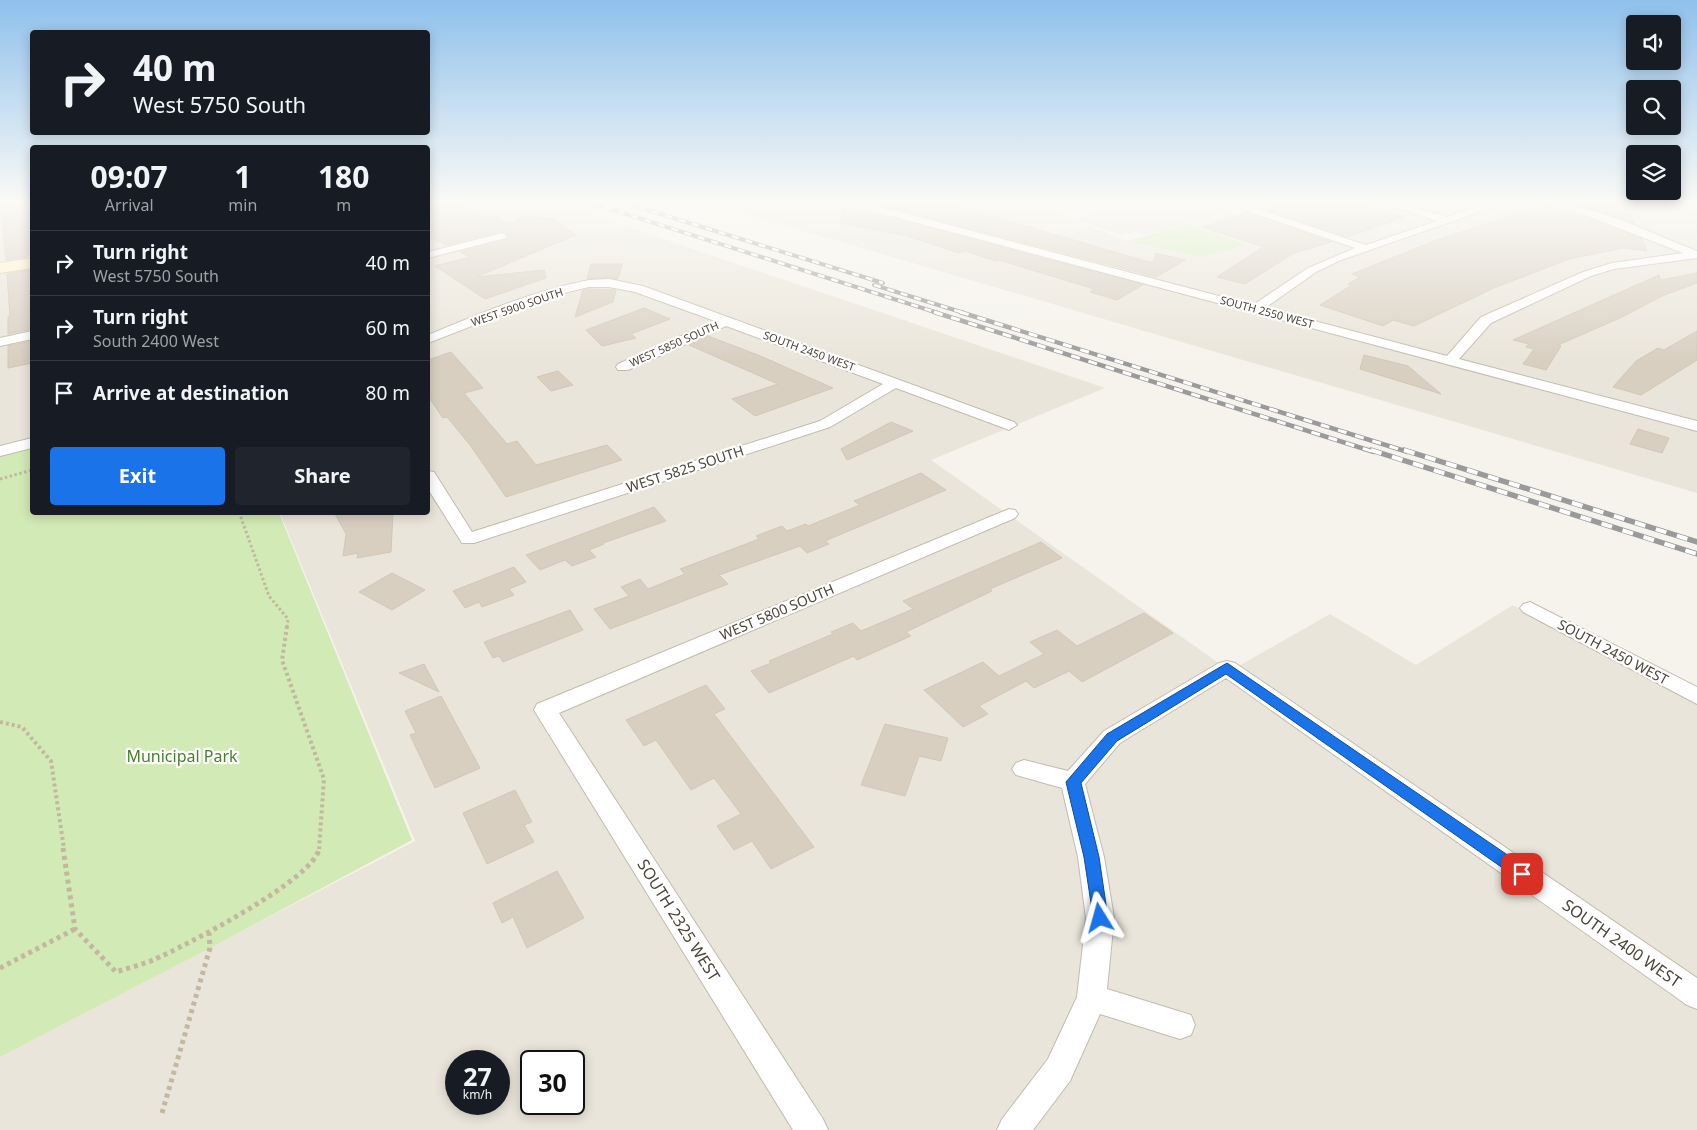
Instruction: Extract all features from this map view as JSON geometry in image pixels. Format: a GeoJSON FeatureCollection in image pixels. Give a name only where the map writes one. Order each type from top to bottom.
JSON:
{"type":"FeatureCollection","features":[{"type":"Feature","properties":{"kind":"street","name":"SOUTH 2550 WEST"},"geometry":{"type":"LineString","coordinates":[[1053,256],[1697,426]]}},
{"type":"Feature","properties":{"kind":"street"},"geometry":{"type":"LineString","coordinates":[[1254,309],[1312,270],[1343,256]]}},
{"type":"Feature","properties":{"kind":"street"},"geometry":{"type":"LineString","coordinates":[[1450,361],[1486,320],[1587,274],[1612,266],[1690,256]]}},
{"type":"Feature","properties":{"kind":"street"},"geometry":{"type":"LineString","coordinates":[[0,268],[30,263]]}},
{"type":"Feature","properties":{"kind":"street","name":"SOUTH 2450 WEST"},"geometry":{"type":"LineString","coordinates":[[608,283],[639,289],[1009,425]]}},
{"type":"Feature","properties":{"kind":"street","name":"WEST 5900 SOUTH"},"geometry":{"type":"LineString","coordinates":[[430,338],[547,294],[578,286],[608,283]]}},
{"type":"Feature","properties":{"kind":"street","name":"WEST 5850 SOUTH"},"geometry":{"type":"LineString","coordinates":[[623,367],[726,320]]}},
{"type":"Feature","properties":{"kind":"street"},"geometry":{"type":"LineString","coordinates":[[0,342],[30,335]]}},
{"type":"Feature","properties":{"kind":"street","name":"WEST 5825 SOUTH"},"geometry":{"type":"LineString","coordinates":[[430,479],[468,539],[825,424],[895,383]]}},
{"type":"Feature","properties":{"kind":"street"},"geometry":{"type":"LineString","coordinates":[[0,451],[30,444]]}},
{"type":"Feature","properties":{"kind":"street","name":"WEST 5800 SOUTH"},"geometry":{"type":"LineString","coordinates":[[546,710],[1009,514]]}},
{"type":"Feature","properties":{"kind":"street","name":"SOUTH 2450 WEST"},"geometry":{"type":"LineString","coordinates":[[1530,608],[1697,696]]}},
{"type":"Feature","properties":{"kind":"street"},"geometry":{"type":"LineString","coordinates":[[1074,782],[1112,737],[1227,668]]}},
{"type":"Feature","properties":{"kind":"street","name":"SOUTH 2400 WEST"},"geometry":{"type":"LineString","coordinates":[[1227,668],[1697,995]]}},
{"type":"Feature","properties":{"kind":"street","name":"SOUTH 2325 WEST"},"geometry":{"type":"LineString","coordinates":[[546,710],[812,1130]]}},
{"type":"Feature","properties":{"kind":"street"},"geometry":{"type":"LineString","coordinates":[[1024,769],[1074,782]]}},
{"type":"Feature","properties":{"kind":"street"},"geometry":{"type":"LineString","coordinates":[[1013,1130],[1059,1070],[1092,998],[1100,918],[1091,857],[1074,782]]}},
{"type":"Feature","properties":{"kind":"street"},"geometry":{"type":"LineString","coordinates":[[1092,998],[1180,1025]]}},
{"type":"Feature","properties":{"kind":"path"},"geometry":{"type":"LineString","coordinates":[[0,479],[30,471]]}},
{"type":"Feature","properties":{"kind":"path"},"geometry":{"type":"LineString","coordinates":[[0,722],[22,727],[51,761],[75,929],[116,972],[152,960],[209,933],[298,877],[319,854],[324,779],[282,660],[288,619],[269,596],[240,515]]}},
{"type":"Feature","properties":{"kind":"path"},"geometry":{"type":"LineString","coordinates":[[0,968],[75,929]]}},
{"type":"Feature","properties":{"kind":"path"},"geometry":{"type":"LineString","coordinates":[[162,1113],[210,948],[209,933]]}},
{"type":"Feature","properties":{"kind":"shaded area"},"geometry":{"type":"Polygon","coordinates":[[[0,256],[30,256],[30,258],[0,264],[0,256]]]}},
{"type":"Feature","properties":{"kind":"shaded area"},"geometry":{"type":"Polygon","coordinates":[[[430,256],[713,256],[1105,388],[931,460],[1230,671],[1330,614],[1416,665],[1513,605],[1697,703],[1697,1130],[0,1130],[0,1057],[415,841],[281,515],[430,515],[430,256]]]}},
{"type":"Feature","properties":{"kind":"shaded area"},"geometry":{"type":"Polygon","coordinates":[[[888,256],[1697,256],[1697,493],[888,256]]]}},
{"type":"Feature","properties":{"kind":"shaded area"},"geometry":{"type":"Polygon","coordinates":[[[30,268],[30,439],[0,446],[0,274],[30,268]]]}},
{"type":"Feature","properties":{"kind":"green space","name":"Municipal Park"},"geometry":{"type":"Polygon","coordinates":[[[30,446],[30,515],[280,515],[412,840],[0,1057],[0,454],[30,446]]]}},
{"type":"Feature","properties":{"kind":"building"},"geometry":{"type":"Polygon","coordinates":[[[6,256],[27,256],[27,257],[6,260],[6,256]]]}},
{"type":"Feature","properties":{"kind":"building"},"geometry":{"type":"Polygon","coordinates":[[[467,256],[527,256],[476,277],[544,270],[546,278],[485,299],[435,266],[470,257],[467,256]]]}},
{"type":"Feature","properties":{"kind":"building"},"geometry":{"type":"Polygon","coordinates":[[[980,256],[1033,256],[1143,285],[1117,300],[1090,292],[1094,289],[999,260],[996,261],[980,256]]]}},
{"type":"Feature","properties":{"kind":"building"},"geometry":{"type":"Polygon","coordinates":[[[1075,256],[1128,256],[1153,263],[1155,256],[1167,256],[1185,260],[1156,277],[1075,256]]]}},
{"type":"Feature","properties":{"kind":"building"},"geometry":{"type":"Polygon","coordinates":[[[1250,256],[1290,256],[1245,284],[1217,277],[1250,256]]]}},
{"type":"Feature","properties":{"kind":"building"},"geometry":{"type":"Polygon","coordinates":[[[1398,256],[1585,256],[1569,259],[1494,288],[1414,326],[1393,320],[1383,326],[1320,305],[1352,285],[1348,284],[1360,277],[1352,274],[1398,256]]]}},
{"type":"Feature","properties":{"kind":"building"},"geometry":{"type":"Polygon","coordinates":[[[591,264],[622,264],[618,279],[609,277],[587,279],[591,264]]]}},
{"type":"Feature","properties":{"kind":"building"},"geometry":{"type":"Polygon","coordinates":[[[29,270],[30,276],[30,329],[8,334],[8,317],[10,317],[7,274],[29,270]]]}},
{"type":"Feature","properties":{"kind":"building"},"geometry":{"type":"Polygon","coordinates":[[[1697,273],[1697,283],[1662,296],[1620,318],[1558,345],[1561,346],[1546,370],[1523,364],[1534,349],[1526,347],[1529,344],[1513,340],[1659,275],[1661,280],[1697,273]]]}},
{"type":"Feature","properties":{"kind":"building"},"geometry":{"type":"Polygon","coordinates":[[[583,290],[616,290],[613,302],[575,317],[583,290]]]}},
{"type":"Feature","properties":{"kind":"building"},"geometry":{"type":"Polygon","coordinates":[[[644,308],[670,319],[631,334],[636,338],[602,346],[586,330],[644,308]]]}},
{"type":"Feature","properties":{"kind":"building"},"geometry":{"type":"Polygon","coordinates":[[[1697,331],[1697,360],[1641,395],[1613,387],[1636,361],[1658,348],[1664,350],[1697,331]]]}},
{"type":"Feature","properties":{"kind":"building"},"geometry":{"type":"Polygon","coordinates":[[[708,336],[758,355],[833,388],[755,416],[732,399],[778,384],[689,345],[708,336]]]}},
{"type":"Feature","properties":{"kind":"building"},"geometry":{"type":"Polygon","coordinates":[[[30,341],[30,363],[8,368],[8,346],[30,341]]]}},
{"type":"Feature","properties":{"kind":"building"},"geometry":{"type":"Polygon","coordinates":[[[451,352],[483,388],[464,393],[507,444],[517,441],[536,465],[607,445],[622,460],[506,497],[470,445],[447,417],[443,418],[430,399],[430,359],[451,352]]]}},
{"type":"Feature","properties":{"kind":"building"},"geometry":{"type":"Polygon","coordinates":[[[1364,355],[1408,366],[1441,394],[1360,369],[1364,355]]]}},
{"type":"Feature","properties":{"kind":"building"},"geometry":{"type":"Polygon","coordinates":[[[558,371],[573,385],[551,391],[537,377],[558,371]]]}},
{"type":"Feature","properties":{"kind":"building"},"geometry":{"type":"Polygon","coordinates":[[[891,422],[913,431],[847,460],[841,449],[891,422]]]}},
{"type":"Feature","properties":{"kind":"building"},"geometry":{"type":"Polygon","coordinates":[[[1638,429],[1669,438],[1662,453],[1630,444],[1638,429]]]}},
{"type":"Feature","properties":{"kind":"building"},"geometry":{"type":"Polygon","coordinates":[[[921,473],[946,490],[825,541],[829,544],[807,553],[800,546],[719,575],[728,584],[610,629],[594,609],[629,596],[621,587],[640,579],[648,589],[685,574],[680,569],[759,539],[756,536],[782,526],[787,531],[806,524],[808,526],[860,505],[854,501],[921,473]]]}},
{"type":"Feature","properties":{"kind":"building"},"geometry":{"type":"Polygon","coordinates":[[[654,507],[666,521],[603,543],[589,550],[596,557],[572,566],[565,560],[540,570],[526,555],[654,507]]]}},
{"type":"Feature","properties":{"kind":"building"},"geometry":{"type":"Polygon","coordinates":[[[336,515],[393,515],[391,552],[357,558],[358,553],[343,556],[346,534],[336,515]]]}},
{"type":"Feature","properties":{"kind":"building"},"geometry":{"type":"Polygon","coordinates":[[[1041,542],[1062,558],[990,589],[992,591],[906,632],[911,636],[857,660],[854,656],[769,693],[751,671],[853,623],[861,631],[913,609],[903,601],[1041,542]]]}},
{"type":"Feature","properties":{"kind":"building"},"geometry":{"type":"Polygon","coordinates":[[[514,567],[526,582],[509,589],[514,595],[482,607],[479,602],[465,608],[453,591],[514,567]]]}},
{"type":"Feature","properties":{"kind":"building"},"geometry":{"type":"Polygon","coordinates":[[[392,573],[425,590],[392,610],[359,592],[392,573]]]}},
{"type":"Feature","properties":{"kind":"building"},"geometry":{"type":"Polygon","coordinates":[[[570,610],[583,630],[503,662],[499,656],[493,658],[484,642],[570,610]]]}},
{"type":"Feature","properties":{"kind":"building"},"geometry":{"type":"Polygon","coordinates":[[[1144,613],[1173,633],[1082,682],[1069,671],[1034,688],[1026,681],[979,706],[988,714],[963,727],[924,690],[983,662],[999,676],[1044,654],[1030,642],[1057,630],[1077,646],[1144,613]]]}},
{"type":"Feature","properties":{"kind":"building"},"geometry":{"type":"Polygon","coordinates":[[[424,664],[439,692],[399,673],[424,664]]]}},
{"type":"Feature","properties":{"kind":"building"},"geometry":{"type":"Polygon","coordinates":[[[706,685],[725,709],[714,714],[814,847],[771,869],[752,841],[734,850],[717,826],[741,814],[714,778],[691,790],[656,740],[644,746],[626,720],[706,685]]]}},
{"type":"Feature","properties":{"kind":"building"},"geometry":{"type":"Polygon","coordinates":[[[441,696],[480,768],[435,788],[410,735],[416,733],[405,711],[441,696]]]}},
{"type":"Feature","properties":{"kind":"building"},"geometry":{"type":"Polygon","coordinates":[[[885,724],[948,738],[941,761],[919,756],[905,796],[861,785],[885,724]]]}},
{"type":"Feature","properties":{"kind":"building"},"geometry":{"type":"Polygon","coordinates":[[[515,790],[532,822],[524,825],[534,842],[487,864],[463,813],[515,790]]]}},
{"type":"Feature","properties":{"kind":"building"},"geometry":{"type":"Polygon","coordinates":[[[557,871],[584,918],[527,948],[513,917],[502,923],[493,903],[557,871]]]}},
{"type":"Feature","properties":{"kind":"railway"},"geometry":{"type":"LineString","coordinates":[[757,256],[938,313]]}},
{"type":"Feature","properties":{"kind":"railway"},"geometry":{"type":"LineString","coordinates":[[795,256],[883,283]]}},
{"type":"Feature","properties":{"kind":"railway"},"geometry":{"type":"LineString","coordinates":[[874,285],[964,313]]}},
{"type":"Feature","properties":{"kind":"railway"},"geometry":{"type":"LineString","coordinates":[[934,312],[1374,452]]}},
{"type":"Feature","properties":{"kind":"railway"},"geometry":{"type":"LineString","coordinates":[[960,312],[1408,452]]}},
{"type":"Feature","properties":{"kind":"railway"},"geometry":{"type":"LineString","coordinates":[[1371,450],[1697,554]]}},
{"type":"Feature","properties":{"kind":"railway"},"geometry":{"type":"LineString","coordinates":[[1404,450],[1697,542]]}},
{"type":"Feature","properties":{"kind":"route"},"geometry":{"type":"LineString","coordinates":[[1100,918],[1091,857],[1074,782],[1112,737],[1227,668],[1522,874]]}}]}
